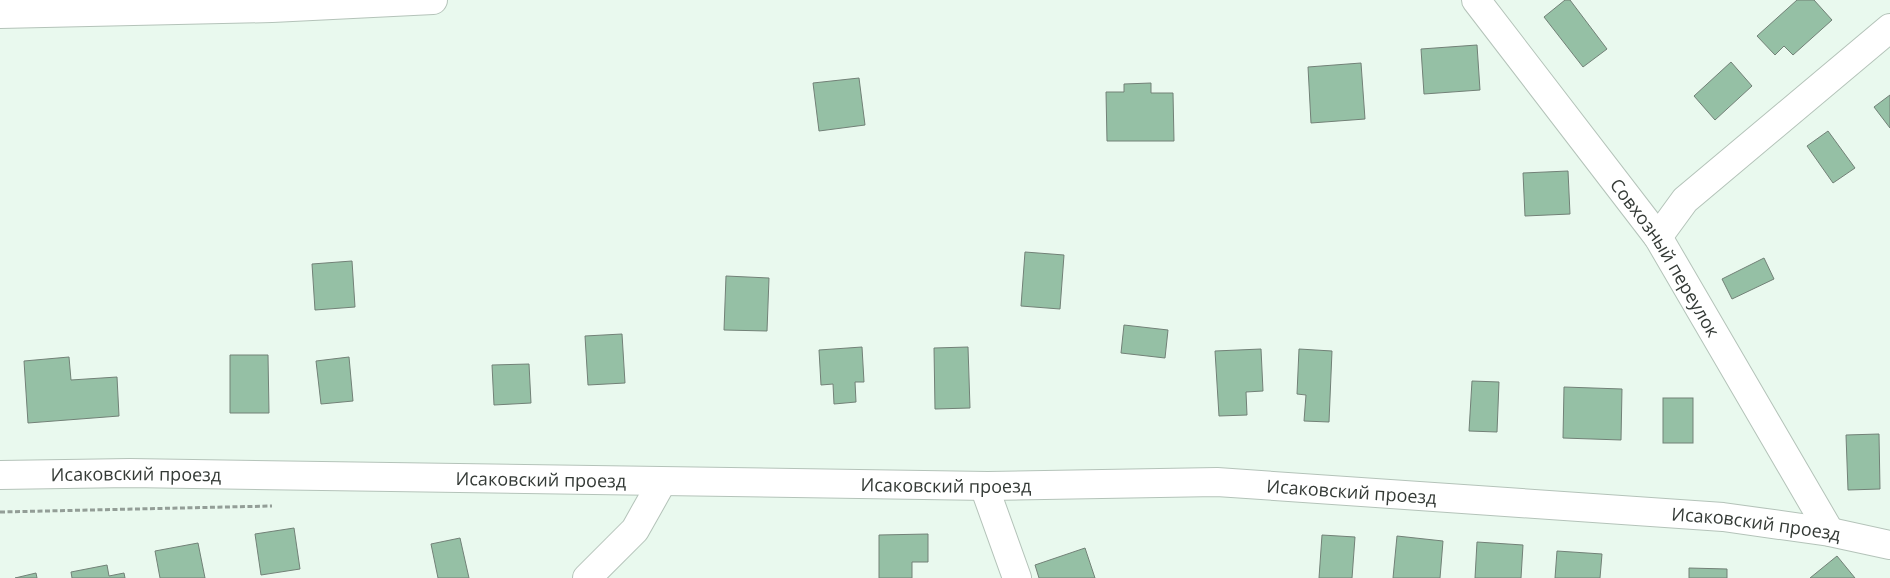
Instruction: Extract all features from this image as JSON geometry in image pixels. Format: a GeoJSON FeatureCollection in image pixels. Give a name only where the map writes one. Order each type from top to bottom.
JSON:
{"type":"FeatureCollection","features":[{"type":"Feature","properties":{"kind":"street"},"geometry":{"type":"LineString","coordinates":[[0,14],[272,8],[433,0]]}},
{"type":"Feature","properties":{"kind":"street","name":"Совхозный переулок"},"geometry":{"type":"LineString","coordinates":[[1476,0],[1658,237],[1830,532]]}},
{"type":"Feature","properties":{"kind":"street"},"geometry":{"type":"LineString","coordinates":[[1658,237],[1685,200],[1890,28]]}},
{"type":"Feature","properties":{"kind":"street","name":"Исаковский проезд"},"geometry":{"type":"LineString","coordinates":[[0,475],[130,472],[984,486],[1217,482],[1724,517],[1830,532],[1890,545]]}},
{"type":"Feature","properties":{"kind":"street"},"geometry":{"type":"LineString","coordinates":[[587,578],[634,530],[662,482]]}},
{"type":"Feature","properties":{"kind":"street"},"geometry":{"type":"LineString","coordinates":[[984,486],[1017,578]]}},
{"type":"Feature","properties":{"kind":"building"},"geometry":{"type":"Polygon","coordinates":[[[1565,0],[1570,0],[1607,49],[1583,67],[1544,17],[1565,0]]]}},
{"type":"Feature","properties":{"kind":"building"},"geometry":{"type":"Polygon","coordinates":[[[1797,0],[1814,0],[1832,20],[1793,55],[1784,46],[1775,55],[1757,36],[1797,0]]]}},
{"type":"Feature","properties":{"kind":"building"},"geometry":{"type":"Polygon","coordinates":[[[1477,45],[1480,90],[1424,94],[1421,49],[1477,45]]]}},
{"type":"Feature","properties":{"kind":"building"},"geometry":{"type":"Polygon","coordinates":[[[1731,62],[1752,86],[1715,120],[1694,96],[1731,62]]]}},
{"type":"Feature","properties":{"kind":"building"},"geometry":{"type":"Polygon","coordinates":[[[1361,63],[1365,119],[1311,123],[1308,67],[1361,63]]]}},
{"type":"Feature","properties":{"kind":"building"},"geometry":{"type":"Polygon","coordinates":[[[859,78],[865,125],[819,131],[813,83],[859,78]]]}},
{"type":"Feature","properties":{"kind":"building"},"geometry":{"type":"Polygon","coordinates":[[[1151,83],[1151,93],[1173,93],[1174,141],[1107,141],[1106,92],[1124,92],[1124,84],[1151,83]]]}},
{"type":"Feature","properties":{"kind":"building"},"geometry":{"type":"Polygon","coordinates":[[[1890,95],[1890,128],[1874,107],[1890,95]]]}},
{"type":"Feature","properties":{"kind":"building"},"geometry":{"type":"Polygon","coordinates":[[[1828,131],[1855,168],[1833,183],[1807,146],[1828,131]]]}},
{"type":"Feature","properties":{"kind":"building"},"geometry":{"type":"Polygon","coordinates":[[[1568,171],[1570,214],[1525,216],[1523,173],[1568,171]]]}},
{"type":"Feature","properties":{"kind":"building"},"geometry":{"type":"Polygon","coordinates":[[[1025,252],[1064,255],[1060,309],[1021,306],[1025,252]]]}},
{"type":"Feature","properties":{"kind":"building"},"geometry":{"type":"Polygon","coordinates":[[[1764,258],[1774,279],[1732,299],[1722,279],[1764,258]]]}},
{"type":"Feature","properties":{"kind":"building"},"geometry":{"type":"Polygon","coordinates":[[[352,261],[355,307],[315,310],[312,264],[352,261]]]}},
{"type":"Feature","properties":{"kind":"building"},"geometry":{"type":"Polygon","coordinates":[[[726,276],[769,278],[767,331],[724,330],[726,276]]]}},
{"type":"Feature","properties":{"kind":"building"},"geometry":{"type":"Polygon","coordinates":[[[1124,325],[1168,330],[1165,358],[1121,353],[1124,325]]]}},
{"type":"Feature","properties":{"kind":"building"},"geometry":{"type":"Polygon","coordinates":[[[622,334],[625,383],[588,385],[585,336],[622,334]]]}},
{"type":"Feature","properties":{"kind":"building"},"geometry":{"type":"Polygon","coordinates":[[[862,347],[864,382],[855,382],[856,402],[834,404],[833,384],[821,385],[819,350],[862,347]]]}},
{"type":"Feature","properties":{"kind":"building"},"geometry":{"type":"Polygon","coordinates":[[[968,347],[970,408],[935,409],[934,348],[968,347]]]}},
{"type":"Feature","properties":{"kind":"building"},"geometry":{"type":"Polygon","coordinates":[[[1261,349],[1263,391],[1246,392],[1247,415],[1219,416],[1215,351],[1261,349]]]}},
{"type":"Feature","properties":{"kind":"building"},"geometry":{"type":"Polygon","coordinates":[[[1299,349],[1332,351],[1329,422],[1304,421],[1306,395],[1297,394],[1299,349]]]}},
{"type":"Feature","properties":{"kind":"building"},"geometry":{"type":"Polygon","coordinates":[[[230,355],[268,355],[269,413],[230,413],[230,355]]]}},
{"type":"Feature","properties":{"kind":"building"},"geometry":{"type":"Polygon","coordinates":[[[69,357],[71,380],[117,377],[119,416],[28,423],[24,361],[69,357]]]}},
{"type":"Feature","properties":{"kind":"building"},"geometry":{"type":"Polygon","coordinates":[[[349,357],[353,401],[321,404],[316,361],[349,357]]]}},
{"type":"Feature","properties":{"kind":"building"},"geometry":{"type":"Polygon","coordinates":[[[529,364],[531,403],[494,405],[492,365],[529,364]]]}},
{"type":"Feature","properties":{"kind":"building"},"geometry":{"type":"Polygon","coordinates":[[[1472,381],[1499,382],[1497,432],[1469,431],[1472,381]]]}},
{"type":"Feature","properties":{"kind":"building"},"geometry":{"type":"Polygon","coordinates":[[[1564,387],[1622,389],[1621,440],[1563,438],[1564,387]]]}},
{"type":"Feature","properties":{"kind":"building"},"geometry":{"type":"Polygon","coordinates":[[[1663,398],[1693,398],[1693,443],[1663,443],[1663,398]]]}},
{"type":"Feature","properties":{"kind":"building"},"geometry":{"type":"Polygon","coordinates":[[[1879,434],[1880,489],[1848,490],[1846,435],[1879,434]]]}},
{"type":"Feature","properties":{"kind":"building"},"geometry":{"type":"Polygon","coordinates":[[[294,528],[300,569],[261,575],[255,534],[294,528]]]}},
{"type":"Feature","properties":{"kind":"building"},"geometry":{"type":"Polygon","coordinates":[[[928,534],[928,562],[912,562],[912,578],[879,578],[879,535],[928,534]]]}},
{"type":"Feature","properties":{"kind":"building"},"geometry":{"type":"Polygon","coordinates":[[[1322,535],[1355,537],[1352,578],[1319,578],[1322,535]]]}},
{"type":"Feature","properties":{"kind":"building"},"geometry":{"type":"Polygon","coordinates":[[[1397,536],[1443,541],[1440,578],[1393,578],[1397,536]]]}},
{"type":"Feature","properties":{"kind":"building"},"geometry":{"type":"Polygon","coordinates":[[[460,538],[469,578],[438,578],[431,544],[460,538]]]}},
{"type":"Feature","properties":{"kind":"building"},"geometry":{"type":"Polygon","coordinates":[[[1477,542],[1523,545],[1521,578],[1475,578],[1477,542]]]}},
{"type":"Feature","properties":{"kind":"building"},"geometry":{"type":"Polygon","coordinates":[[[198,543],[205,578],[160,578],[155,551],[198,543]]]}},
{"type":"Feature","properties":{"kind":"building"},"geometry":{"type":"Polygon","coordinates":[[[1085,548],[1095,578],[1039,578],[1035,565],[1085,548]]]}},
{"type":"Feature","properties":{"kind":"building"},"geometry":{"type":"Polygon","coordinates":[[[1557,551],[1602,554],[1600,578],[1555,578],[1557,551]]]}},
{"type":"Feature","properties":{"kind":"building"},"geometry":{"type":"Polygon","coordinates":[[[1837,556],[1855,578],[1810,578],[1837,556]]]}},
{"type":"Feature","properties":{"kind":"building"},"geometry":{"type":"Polygon","coordinates":[[[107,565],[109,576],[124,573],[125,578],[72,578],[71,572],[107,565]]]}},
{"type":"Feature","properties":{"kind":"building"},"geometry":{"type":"Polygon","coordinates":[[[1689,568],[1727,569],[1727,578],[1689,578],[1689,568]]]}},
{"type":"Feature","properties":{"kind":"building"},"geometry":{"type":"Polygon","coordinates":[[[36,573],[37,578],[15,578],[36,573]]]}}]}
